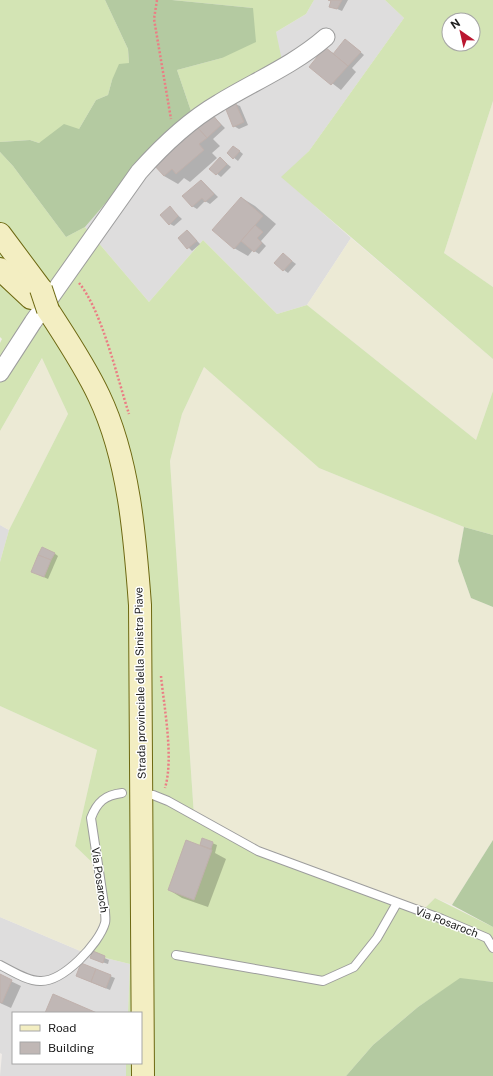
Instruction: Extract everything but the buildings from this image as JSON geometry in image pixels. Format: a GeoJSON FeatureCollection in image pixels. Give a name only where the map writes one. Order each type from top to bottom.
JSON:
{"type":"FeatureCollection","features":[{"type":"Feature","properties":{"kind":"main road"},"geometry":{"type":"LineString","coordinates":[[0,234],[41,307]]}},
{"type":"Feature","properties":{"kind":"main road"},"geometry":{"type":"LineString","coordinates":[[0,269],[41,307]]}},
{"type":"Feature","properties":{"kind":"main road","name":"Strada provinciale della Sinistra Piave"},"geometry":{"type":"LineString","coordinates":[[41,307],[84,367],[100,397],[111,427],[129,504],[136,551],[140,605],[143,1076]]}},
{"type":"Feature","properties":{"kind":"street"},"geometry":{"type":"LineString","coordinates":[[0,373],[41,307],[139,172],[174,135],[220,102],[294,62],[326,37]]}},
{"type":"Feature","properties":{"kind":"lane","name":"Via Posaroch"},"geometry":{"type":"LineString","coordinates":[[0,965],[30,979],[40,981],[50,980],[72,966],[96,940],[105,922],[105,911],[91,818],[95,808],[101,800],[110,794],[122,793]]}},
{"type":"Feature","properties":{"kind":"lane","name":"Via Posaroch"},"geometry":{"type":"LineString","coordinates":[[153,795],[168,801],[258,851],[442,919],[487,938],[493,948]]}},
{"type":"Feature","properties":{"kind":"lane"},"geometry":{"type":"LineString","coordinates":[[176,955],[322,981],[354,967],[377,938],[397,903]]}},
{"type":"Feature","properties":{"kind":"path"},"geometry":{"type":"LineString","coordinates":[[157,0],[154,19],[174,135]]}},
{"type":"Feature","properties":{"kind":"shaded area"},"geometry":{"type":"Polygon","coordinates":[[[314,0],[385,0],[404,18],[309,151],[282,177],[351,238],[307,305],[277,314],[203,240],[149,302],[85,227],[141,162],[276,32],[306,14],[314,0]]]}},
{"type":"Feature","properties":{"kind":"shaded area"},"geometry":{"type":"Polygon","coordinates":[[[493,101],[493,287],[444,253],[493,101]]]}},
{"type":"Feature","properties":{"kind":"shaded area"},"geometry":{"type":"Polygon","coordinates":[[[351,238],[493,359],[493,391],[476,440],[307,305],[351,238]]]}},
{"type":"Feature","properties":{"kind":"shaded area"},"geometry":{"type":"Polygon","coordinates":[[[43,357],[68,414],[9,530],[0,525],[0,431],[43,357]]]}},
{"type":"Feature","properties":{"kind":"shaded area"},"geometry":{"type":"Polygon","coordinates":[[[204,367],[319,468],[464,527],[458,561],[471,598],[493,607],[493,840],[452,905],[435,898],[424,909],[295,866],[194,816],[170,461],[182,414],[204,367]]]}},
{"type":"Feature","properties":{"kind":"shaded area"},"geometry":{"type":"Polygon","coordinates":[[[0,525],[9,530],[0,562],[0,525]]]}},
{"type":"Feature","properties":{"kind":"shaded area"},"geometry":{"type":"Polygon","coordinates":[[[0,706],[97,750],[75,846],[98,868],[105,922],[85,953],[0,917],[0,706]]]}},
{"type":"Feature","properties":{"kind":"shaded area"},"geometry":{"type":"Polygon","coordinates":[[[0,917],[85,953],[130,964],[128,1012],[12,1012],[12,1064],[126,1064],[126,1076],[0,1076],[2,1054],[0,1053],[0,917]]]}},
{"type":"Feature","properties":{"kind":"green space"},"geometry":{"type":"Polygon","coordinates":[[[0,0],[105,0],[128,49],[129,63],[112,80],[108,95],[96,100],[79,129],[39,143],[30,140],[0,142],[0,0]]]}},
{"type":"Feature","properties":{"kind":"green space"},"geometry":{"type":"Polygon","coordinates":[[[105,0],[172,0],[253,8],[256,42],[222,58],[177,70],[193,117],[141,162],[85,227],[66,237],[13,166],[0,152],[0,142],[30,140],[39,143],[64,124],[79,129],[96,100],[108,95],[112,80],[119,64],[129,63],[128,49],[105,0]]]}},
{"type":"Feature","properties":{"kind":"green space"},"geometry":{"type":"Polygon","coordinates":[[[172,0],[314,0],[306,14],[276,32],[285,75],[193,117],[177,70],[222,58],[253,8],[172,0]]]}},
{"type":"Feature","properties":{"kind":"green space"},"geometry":{"type":"Polygon","coordinates":[[[385,0],[493,0],[493,101],[444,253],[493,287],[493,359],[281,177],[309,151],[404,18],[385,0]]]}},
{"type":"Feature","properties":{"kind":"green space"},"geometry":{"type":"Polygon","coordinates":[[[0,152],[13,166],[66,237],[85,227],[149,302],[203,240],[277,314],[307,305],[476,440],[493,391],[493,535],[464,527],[319,468],[204,367],[182,414],[170,461],[194,816],[295,866],[424,909],[435,898],[493,927],[493,982],[460,979],[418,1007],[373,1045],[346,1076],[126,1076],[126,1064],[142,1064],[142,1012],[128,1012],[130,964],[85,953],[105,922],[98,868],[75,846],[97,750],[0,706],[0,562],[9,530],[68,414],[42,358],[0,431],[0,343],[2,339],[0,337],[0,152]]]}},
{"type":"Feature","properties":{"kind":"green space"},"geometry":{"type":"Polygon","coordinates":[[[464,527],[493,535],[493,607],[471,598],[458,561],[464,527]]]}},
{"type":"Feature","properties":{"kind":"green space"},"geometry":{"type":"Polygon","coordinates":[[[493,840],[493,927],[452,905],[493,840]]]}},
{"type":"Feature","properties":{"kind":"green space"},"geometry":{"type":"Polygon","coordinates":[[[460,978],[493,982],[493,1076],[346,1076],[373,1045],[418,1007],[460,978]]]}}]}
